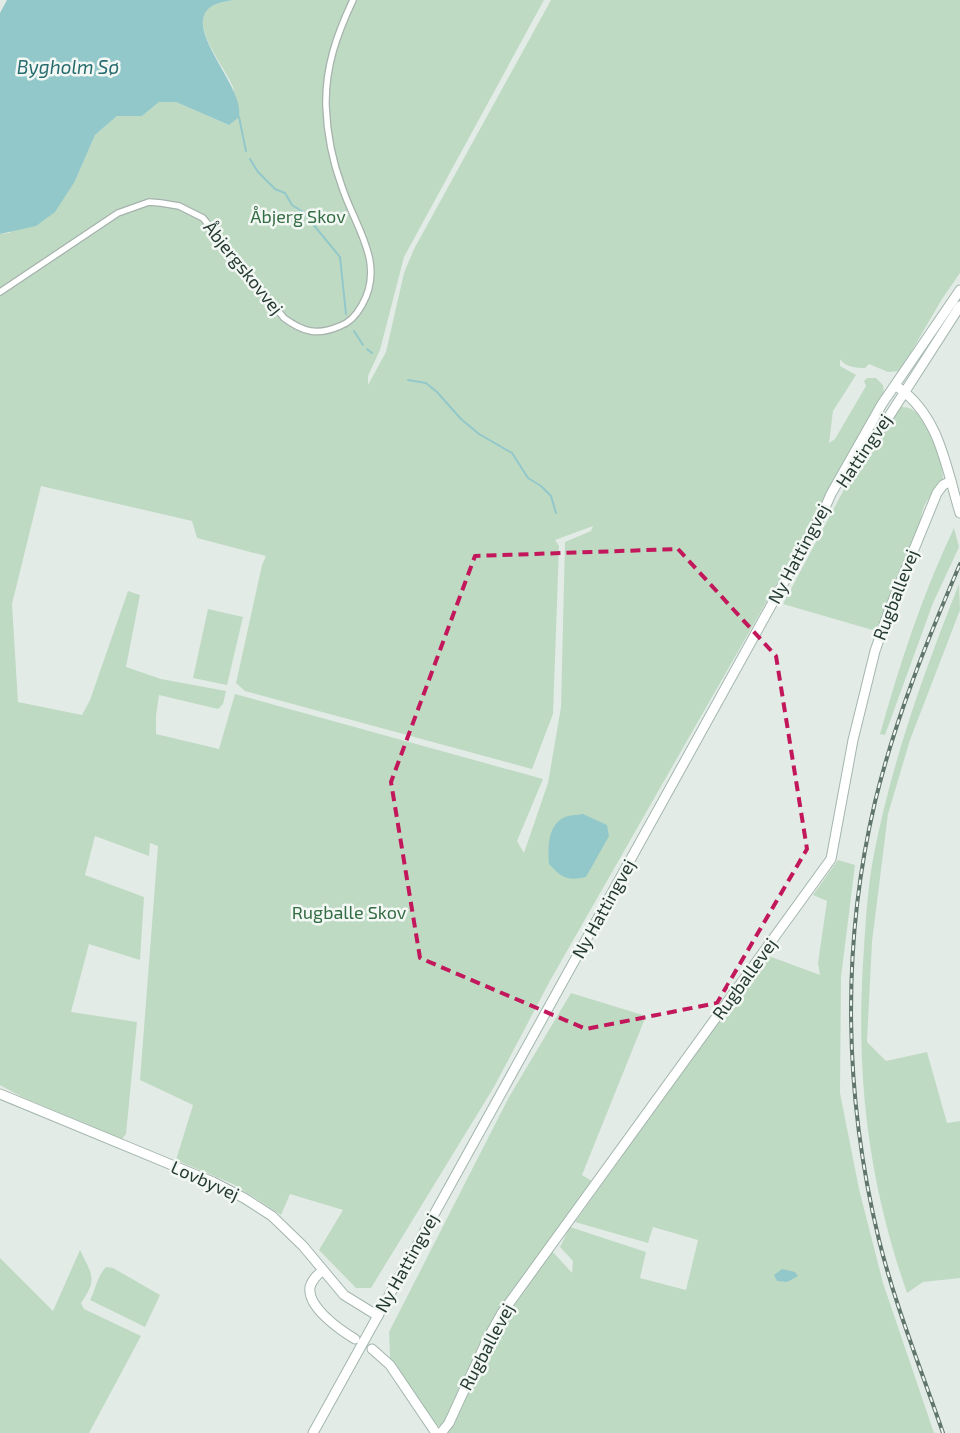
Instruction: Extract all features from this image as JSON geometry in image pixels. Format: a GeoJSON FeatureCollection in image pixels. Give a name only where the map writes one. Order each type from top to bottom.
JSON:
{"type":"FeatureCollection","features":[{"type":"Feature","properties":{"kind":"street","name":"Åbjergskovvej"},"geometry":{"type":"LineString","coordinates":[[0,292],[118,213],[149,202],[161,203],[179,206],[202,218],[284,318],[299,329],[329,331],[344,324],[358,312],[365,300],[370,282],[371,265],[363,234],[342,190],[330,149],[326,105],[331,53],[353,0]]}},
{"type":"Feature","properties":{"kind":"street"},"geometry":{"type":"LineString","coordinates":[[960,290],[894,385],[921,407],[934,429],[960,513]]}},
{"type":"Feature","properties":{"kind":"street","name":"Hattingvej"},"geometry":{"type":"LineString","coordinates":[[824,510],[868,449],[960,306]]}},
{"type":"Feature","properties":{"kind":"street"},"geometry":{"type":"LineString","coordinates":[[904,392],[903,381],[934,334],[944,313]]}},
{"type":"Feature","properties":{"kind":"street","name":"Ny Hattingvej"},"geometry":{"type":"LineString","coordinates":[[313,1433],[824,510],[836,485],[894,385]]}},
{"type":"Feature","properties":{"kind":"street","name":"Rugballevej"},"geometry":{"type":"LineString","coordinates":[[441,1433],[449,1423],[488,1338],[502,1313],[831,858],[853,740],[875,652],[890,608],[937,493],[943,485],[951,482]]}},
{"type":"Feature","properties":{"kind":"street","name":"Lovbyvej"},"geometry":{"type":"LineString","coordinates":[[0,1094],[213,1182],[244,1198],[277,1221],[303,1246],[344,1295],[378,1316]]}},
{"type":"Feature","properties":{"kind":"street"},"geometry":{"type":"LineString","coordinates":[[322,1271],[314,1279],[310,1287],[312,1297],[336,1327],[355,1340]]}},
{"type":"Feature","properties":{"kind":"street"},"geometry":{"type":"LineString","coordinates":[[372,1349],[390,1365],[436,1433]]}},
{"type":"Feature","properties":{"kind":"highlighted area"},"geometry":{"type":"Polygon","coordinates":[[[678,549],[776,656],[807,849],[717,1003],[586,1029],[420,958],[391,782],[475,556],[678,549]]]}},
{"type":"Feature","properties":{"kind":"green space"},"geometry":{"type":"Polygon","coordinates":[[[236,0],[544,0],[404,257],[380,350],[368,376],[368,385],[386,352],[404,273],[414,249],[551,0],[960,0],[960,273],[942,299],[900,371],[888,372],[869,364],[865,368],[854,367],[845,364],[840,359],[840,366],[856,375],[833,411],[829,443],[835,439],[866,386],[864,381],[867,378],[876,378],[883,385],[884,393],[880,397],[881,401],[551,979],[494,1087],[371,1288],[356,1288],[319,1250],[343,1210],[290,1194],[281,1215],[233,1184],[176,1160],[193,1105],[140,1080],[158,846],[150,843],[149,856],[95,836],[85,875],[144,897],[140,960],[89,944],[71,1012],[137,1022],[126,1134],[122,1139],[22,1097],[0,1085],[0,234],[9,233],[75,181],[95,135],[117,116],[142,116],[159,102],[176,102],[229,125],[234,100],[233,87],[211,48],[205,34],[203,22],[206,12],[216,4],[236,0]],[[41,486],[12,604],[18,702],[82,715],[90,700],[128,591],[140,595],[126,667],[161,679],[226,691],[223,704],[218,709],[159,695],[156,734],[219,749],[235,694],[543,779],[517,841],[524,853],[548,783],[561,707],[565,542],[591,531],[593,526],[555,540],[559,546],[553,714],[532,769],[245,691],[236,683],[262,565],[266,556],[197,538],[192,521],[41,486]]]}},
{"type":"Feature","properties":{"kind":"green space"},"geometry":{"type":"Polygon","coordinates":[[[901,407],[909,408],[915,412],[927,428],[937,450],[943,478],[924,508],[921,520],[876,631],[783,604],[849,480],[901,407]]]}},
{"type":"Feature","properties":{"kind":"green space"},"geometry":{"type":"Polygon","coordinates":[[[954,528],[959,547],[933,603],[885,735],[880,734],[912,630],[942,553],[954,528]]]}},
{"type":"Feature","properties":{"kind":"green space"},"geometry":{"type":"Polygon","coordinates":[[[959,584],[960,610],[910,740],[888,814],[872,942],[867,1042],[886,1061],[927,1052],[947,1123],[960,1121],[960,1278],[923,1282],[907,1293],[882,1207],[867,1123],[861,1037],[866,924],[872,865],[890,785],[921,684],[959,584]]]}},
{"type":"Feature","properties":{"kind":"green space"},"geometry":{"type":"Polygon","coordinates":[[[208,609],[243,617],[227,685],[193,678],[208,609]]]}},
{"type":"Feature","properties":{"kind":"green space"},"geometry":{"type":"Polygon","coordinates":[[[838,860],[855,865],[841,977],[840,1093],[859,1189],[883,1283],[934,1433],[447,1433],[501,1321],[552,1251],[572,1273],[573,1261],[560,1247],[570,1227],[646,1252],[640,1278],[686,1290],[698,1240],[653,1227],[648,1243],[575,1222],[766,955],[820,975],[818,963],[827,901],[813,895],[838,860]]]}},
{"type":"Feature","properties":{"kind":"green space"},"geometry":{"type":"Polygon","coordinates":[[[571,993],[646,1016],[582,1175],[592,1181],[498,1315],[444,1425],[434,1427],[390,1358],[389,1332],[509,1097],[571,993]]]}},
{"type":"Feature","properties":{"kind":"green space"},"geometry":{"type":"Polygon","coordinates":[[[80,1250],[88,1265],[91,1277],[90,1288],[81,1303],[84,1309],[141,1336],[89,1433],[0,1433],[0,1258],[53,1311],[80,1250]]]}},
{"type":"Feature","properties":{"kind":"green space"},"geometry":{"type":"Polygon","coordinates":[[[106,1267],[113,1268],[160,1295],[145,1327],[90,1300],[106,1267]]]}},
{"type":"Feature","properties":{"kind":"water","name":"Bygholm Sø"},"geometry":{"type":"Polygon","coordinates":[[[7,0],[236,0],[213,5],[204,16],[204,30],[210,48],[231,85],[238,102],[239,117],[229,125],[176,102],[159,102],[142,116],[117,116],[95,135],[75,181],[55,212],[36,226],[0,234],[0,13],[7,0]]]}},
{"type":"Feature","properties":{"kind":"water"},"geometry":{"type":"Polygon","coordinates":[[[583,814],[607,825],[609,836],[586,877],[574,879],[561,875],[549,864],[550,839],[554,827],[563,818],[583,814]]]}},
{"type":"Feature","properties":{"kind":"water"},"geometry":{"type":"Polygon","coordinates":[[[782,1269],[795,1272],[798,1276],[787,1282],[777,1281],[774,1275],[782,1269]]]}},
{"type":"Feature","properties":{"kind":"waterway"},"geometry":{"type":"LineString","coordinates":[[239,117],[246,151]]}},
{"type":"Feature","properties":{"kind":"waterway"},"geometry":{"type":"LineString","coordinates":[[250,159],[258,172],[275,189],[285,193],[292,205],[303,212],[340,257],[346,314]]}},
{"type":"Feature","properties":{"kind":"waterway"},"geometry":{"type":"LineString","coordinates":[[354,331],[363,345]]}},
{"type":"Feature","properties":{"kind":"waterway"},"geometry":{"type":"LineString","coordinates":[[367,349],[372,353]]}},
{"type":"Feature","properties":{"kind":"waterway"},"geometry":{"type":"LineString","coordinates":[[408,380],[426,383],[437,392],[461,419],[479,434],[512,453],[528,478],[541,486],[551,496],[556,513]]}},
{"type":"Feature","properties":{"kind":"railway"},"geometry":{"type":"LineString","coordinates":[[943,1433],[885,1264],[867,1186],[853,1076],[852,966],[856,911],[864,856],[883,771],[913,681],[960,564]]}},
{"type":"Feature","properties":{"kind":"park label","name":"Åbjerg Skov"},"geometry":{"type":"Point","coordinates":[298,217]}},
{"type":"Feature","properties":{"kind":"park label","name":"Rugballe Skov"},"geometry":{"type":"Point","coordinates":[349,913]}}]}
